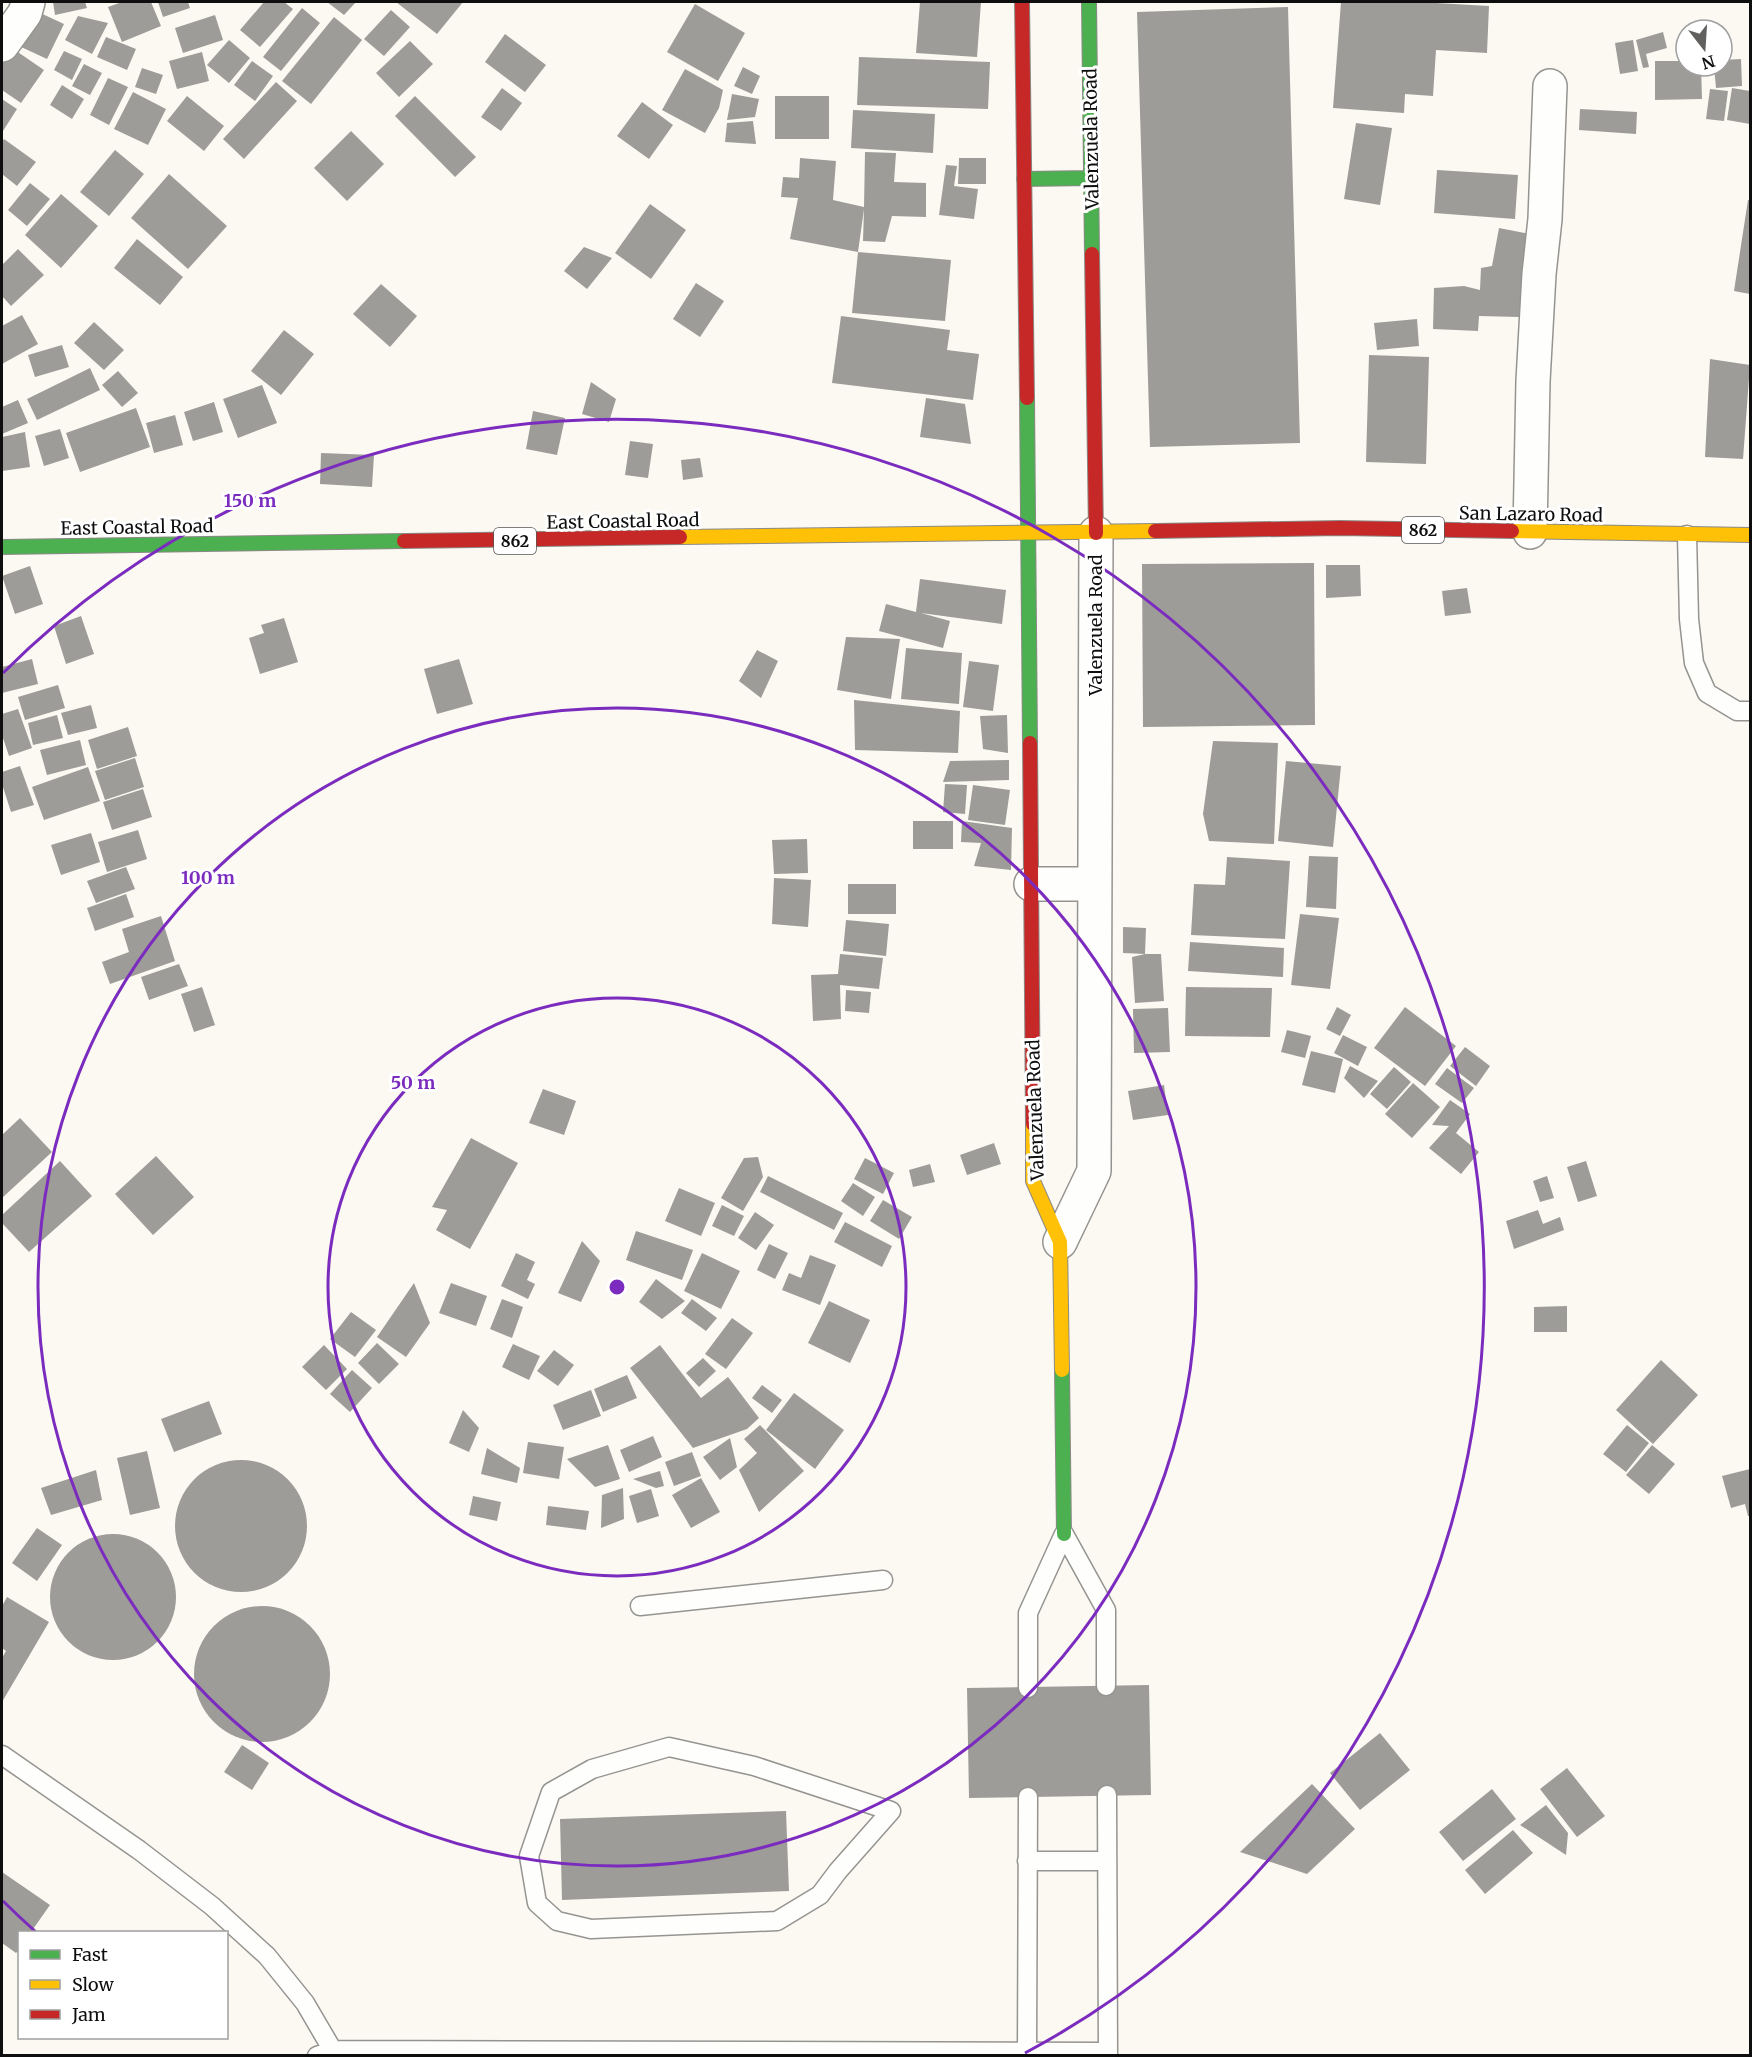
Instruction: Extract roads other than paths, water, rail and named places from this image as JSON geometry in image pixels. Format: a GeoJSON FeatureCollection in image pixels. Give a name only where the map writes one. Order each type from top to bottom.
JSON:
{"type":"FeatureCollection","features":[{"type":"Feature","properties":{"kind":"street"},"geometry":{"type":"LineString","coordinates":[[2,45],[25,13],[28,2]]}},
{"type":"Feature","properties":{"kind":"street","name":"Valenzuela Road"},"geometry":{"type":"LineString","coordinates":[[1022,2],[1029,534],[1033,1181],[1060,1242],[1064,1534]]}},
{"type":"Feature","properties":{"kind":"street","name":"Valenzuela Road"},"geometry":{"type":"LineString","coordinates":[[1060,1242],[1094,1171],[1096,533],[1089,2]]}},
{"type":"Feature","properties":{"kind":"street"},"geometry":{"type":"LineString","coordinates":[[1530,532],[1533,381],[1539,274],[1545,219],[1550,86]]}},
{"type":"Feature","properties":{"kind":"street"},"geometry":{"type":"LineString","coordinates":[[1024,179],[1092,178]]}},
{"type":"Feature","properties":{"kind":"street","name":"San Lazaro Road"},"geometry":{"type":"LineString","coordinates":[[1096,533],[1340,528],[1750,535]]}},
{"type":"Feature","properties":{"kind":"street","name":"862"},"geometry":{"type":"LineString","coordinates":[[1029,534],[1096,533]]}},
{"type":"Feature","properties":{"kind":"street","name":"East Coastal Road"},"geometry":{"type":"LineString","coordinates":[[2,547],[1029,534]]}},
{"type":"Feature","properties":{"kind":"street"},"geometry":{"type":"LineString","coordinates":[[1031,885],[1094,884]]}},
{"type":"Feature","properties":{"kind":"lane"},"geometry":{"type":"LineString","coordinates":[[1687,535],[1689,619],[1694,663],[1707,693],[1737,711],[1750,711]]}},
{"type":"Feature","properties":{"kind":"lane"},"geometry":{"type":"LineString","coordinates":[[1064,1534],[1106,1610],[1106,1686]]}},
{"type":"Feature","properties":{"kind":"lane"},"geometry":{"type":"LineString","coordinates":[[1028,1688],[1028,1613],[1064,1534]]}},
{"type":"Feature","properties":{"kind":"lane"},"geometry":{"type":"LineString","coordinates":[[639,1606],[883,1580]]}},
{"type":"Feature","properties":{"kind":"lane"},"geometry":{"type":"LineString","coordinates":[[669,1747],[754,1766],[891,1811],[820,1895],[777,1921],[591,1929],[557,1921],[537,1903],[529,1856],[551,1792],[592,1769],[669,1747]]}},
{"type":"Feature","properties":{"kind":"lane"},"geometry":{"type":"LineString","coordinates":[[2,1755],[139,1850],[212,1906],[267,1956],[305,2003],[329,2054],[1108,2054],[1107,1796]]}},
{"type":"Feature","properties":{"kind":"lane"},"geometry":{"type":"LineString","coordinates":[[1027,2054],[1028,1797]]}},
{"type":"Feature","properties":{"kind":"lane"},"geometry":{"type":"LineString","coordinates":[[1027,1861],[1107,1861]]}}]}
